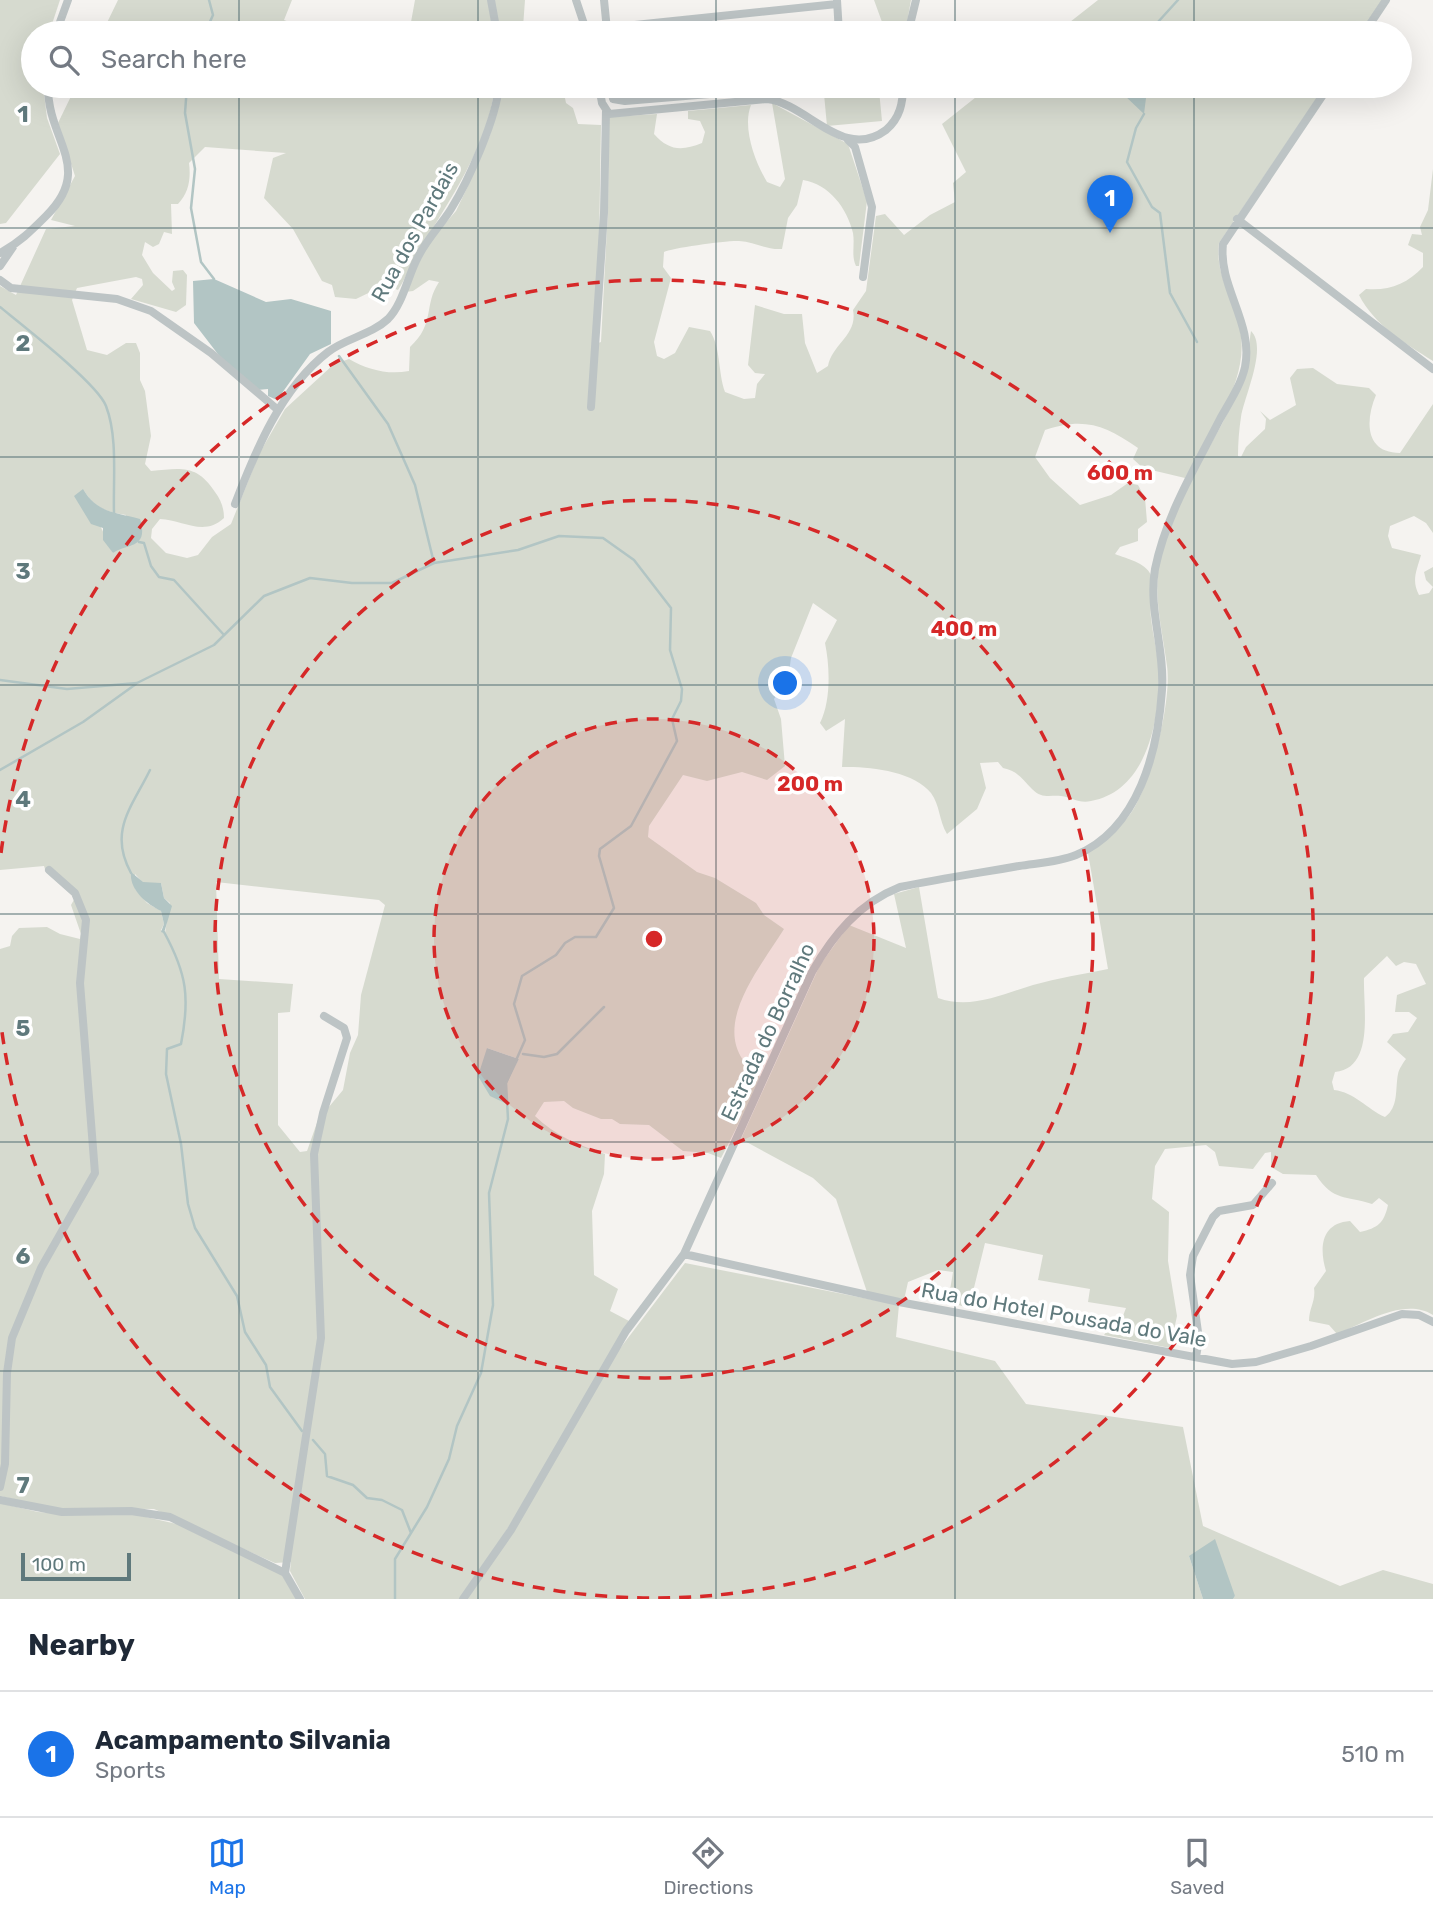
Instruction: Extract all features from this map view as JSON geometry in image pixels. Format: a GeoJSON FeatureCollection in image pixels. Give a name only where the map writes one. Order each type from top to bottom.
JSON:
{"type":"FeatureCollection","features":[{"type":"Feature","properties":{"kind":"street"},"geometry":{"type":"LineString","coordinates":[[60,21],[68,0]]}},
{"type":"Feature","properties":{"kind":"street"},"geometry":{"type":"LineString","coordinates":[[491,0],[495,21]]}},
{"type":"Feature","properties":{"kind":"street"},"geometry":{"type":"LineString","coordinates":[[576,0],[583,21]]}},
{"type":"Feature","properties":{"kind":"street"},"geometry":{"type":"LineString","coordinates":[[604,0],[606,21]]}},
{"type":"Feature","properties":{"kind":"street"},"geometry":{"type":"LineString","coordinates":[[911,21],[916,0]]}},
{"type":"Feature","properties":{"kind":"street"},"geometry":{"type":"LineString","coordinates":[[1372,21],[1386,0]]}},
{"type":"Feature","properties":{"kind":"street"},"geometry":{"type":"LineString","coordinates":[[686,21],[837,2],[838,21]]}},
{"type":"Feature","properties":{"kind":"street"},"geometry":{"type":"LineString","coordinates":[[0,266],[13,247],[53,209],[68,186],[68,164],[51,114],[49,98]]}},
{"type":"Feature","properties":{"kind":"street","name":"Rua dos Pardais"},"geometry":{"type":"LineString","coordinates":[[234,504],[251,459],[272,427],[278,410],[325,355],[373,330],[390,317],[418,257],[461,192],[495,109],[497,98]]}},
{"type":"Feature","properties":{"kind":"street"},"geometry":{"type":"LineString","coordinates":[[591,407],[604,213],[606,110],[602,98]]}},
{"type":"Feature","properties":{"kind":"street"},"geometry":{"type":"LineString","coordinates":[[613,98],[625,101],[661,98]]}},
{"type":"Feature","properties":{"kind":"street"},"geometry":{"type":"LineString","coordinates":[[848,140],[874,136],[892,124],[901,110],[902,98]]}},
{"type":"Feature","properties":{"kind":"street","name":"Estrada do Borralho"},"geometry":{"type":"LineString","coordinates":[[463,1599],[511,1530],[626,1331],[684,1254],[812,972],[839,930],[883,894],[900,887],[1075,855],[1122,819],[1136,797],[1155,742],[1160,714],[1163,666],[1153,601],[1161,544],[1175,507],[1245,367],[1244,331],[1222,255],[1223,244],[1237,219],[1321,98]]}},
{"type":"Feature","properties":{"kind":"street"},"geometry":{"type":"LineString","coordinates":[[606,110],[609,114],[625,114],[767,99],[782,101],[848,140],[855,147],[871,202],[863,277]]}},
{"type":"Feature","properties":{"kind":"street"},"geometry":{"type":"LineString","coordinates":[[1237,219],[1433,369]]}},
{"type":"Feature","properties":{"kind":"street"},"geometry":{"type":"LineString","coordinates":[[0,253],[13,247]]}},
{"type":"Feature","properties":{"kind":"street"},"geometry":{"type":"LineString","coordinates":[[0,280],[11,288],[117,299],[151,311],[211,354],[278,410]]}},
{"type":"Feature","properties":{"kind":"street"},"geometry":{"type":"LineString","coordinates":[[0,1487],[5,1464],[7,1373],[12,1338],[41,1268],[95,1173],[80,983],[86,920],[75,893],[49,870]]}},
{"type":"Feature","properties":{"kind":"street"},"geometry":{"type":"LineString","coordinates":[[285,1573],[321,1338],[314,1214],[314,1154],[323,1113],[347,1038],[344,1028],[324,1016]]}},
{"type":"Feature","properties":{"kind":"street"},"geometry":{"type":"LineString","coordinates":[[1196,1357],[1199,1339],[1190,1275],[1193,1256],[1213,1217],[1219,1211],[1253,1205],[1272,1183]]}},
{"type":"Feature","properties":{"kind":"street","name":"Rua do Hotel Pousada do Vale"},"geometry":{"type":"LineString","coordinates":[[684,1254],[887,1300],[1196,1357],[1245,1363],[1311,1346],[1402,1314],[1419,1315],[1433,1322]]}},
{"type":"Feature","properties":{"kind":"street"},"geometry":{"type":"LineString","coordinates":[[0,1500],[62,1512],[154,1513],[231,1544],[285,1573],[300,1599]]}},
{"type":"Feature","properties":{"kind":"shaded area"},"geometry":{"type":"Polygon","coordinates":[[[0,0],[60,0],[53,21],[21,21],[21,98],[44,98],[47,118],[60,154],[6,223],[0,224],[0,0]]]}},
{"type":"Feature","properties":{"kind":"shaded area"},"geometry":{"type":"Polygon","coordinates":[[[118,0],[292,0],[284,20],[287,21],[108,21],[118,0]]]}},
{"type":"Feature","properties":{"kind":"shaded area"},"geometry":{"type":"Polygon","coordinates":[[[415,0],[488,0],[491,21],[411,21],[415,0]]]}},
{"type":"Feature","properties":{"kind":"shaded area"},"geometry":{"type":"Polygon","coordinates":[[[494,0],[525,0],[523,21],[497,21],[494,0]]]}},
{"type":"Feature","properties":{"kind":"shaded area"},"geometry":{"type":"Polygon","coordinates":[[[874,0],[911,0],[907,21],[882,21],[874,0]]]}},
{"type":"Feature","properties":{"kind":"shaded area"},"geometry":{"type":"Polygon","coordinates":[[[1098,0],[1382,0],[1368,21],[1071,21],[1098,0]]]}},
{"type":"Feature","properties":{"kind":"shaded area"},"geometry":{"type":"Polygon","coordinates":[[[70,98],[493,98],[476,151],[398,290],[385,285],[356,299],[335,297],[332,285],[322,281],[293,229],[264,198],[273,158],[286,153],[205,147],[189,163],[189,180],[185,195],[178,204],[171,204],[172,234],[164,232],[159,244],[153,247],[145,242],[142,255],[153,273],[172,291],[175,289],[172,282],[173,271],[183,270],[187,275],[186,305],[176,312],[131,299],[143,285],[142,279],[136,277],[77,288],[72,300],[87,350],[107,355],[126,343],[136,343],[140,353],[140,380],[145,391],[151,436],[145,464],[151,471],[180,469],[195,472],[202,476],[220,501],[224,518],[216,524],[201,527],[160,519],[152,529],[151,538],[166,553],[187,558],[198,555],[212,537],[231,524],[259,454],[285,409],[334,364],[349,359],[378,371],[409,371],[410,347],[423,330],[431,299],[439,282],[429,280],[413,291],[405,292],[429,242],[456,211],[490,135],[500,98],[565,98],[566,103],[573,108],[578,124],[601,125],[599,243],[592,345],[601,342],[608,209],[609,117],[657,114],[654,134],[665,144],[682,148],[702,143],[705,132],[700,121],[688,119],[688,111],[751,105],[748,124],[754,155],[767,182],[780,187],[785,179],[772,103],[848,144],[867,201],[859,266],[856,266],[854,258],[853,233],[841,206],[821,186],[803,180],[797,205],[788,218],[782,249],[733,241],[688,246],[664,252],[663,267],[671,278],[654,342],[657,356],[664,359],[675,353],[689,327],[710,331],[716,345],[725,392],[744,399],[755,398],[757,384],[765,374],[755,373],[748,365],[755,305],[784,314],[802,314],[805,343],[817,373],[828,366],[834,351],[852,326],[853,310],[866,291],[876,216],[885,214],[904,235],[930,215],[955,202],[953,183],[966,172],[942,124],[975,98],[1317,98],[1219,243],[1219,265],[1239,325],[1242,345],[1240,365],[1226,404],[1185,478],[1143,468],[1133,459],[1138,448],[1104,429],[1083,424],[1045,430],[1035,457],[1050,478],[1080,505],[1111,495],[1128,483],[1138,485],[1145,498],[1147,522],[1138,529],[1138,541],[1120,547],[1115,554],[1140,564],[1151,575],[1151,613],[1159,669],[1158,694],[1152,734],[1146,752],[1125,784],[1110,795],[1083,802],[1039,794],[1016,773],[1003,768],[998,762],[980,763],[986,788],[977,809],[947,834],[931,793],[914,780],[890,771],[842,767],[845,719],[826,731],[820,723],[826,705],[828,684],[825,643],[837,620],[813,603],[791,658],[788,679],[774,699],[781,719],[785,766],[767,780],[742,772],[707,781],[683,775],[649,826],[648,837],[697,872],[715,878],[756,903],[764,915],[784,929],[749,985],[735,1025],[736,1044],[744,1062],[762,1078],[721,1158],[708,1153],[683,1151],[649,1125],[620,1124],[612,1119],[601,1119],[573,1108],[564,1101],[544,1102],[535,1116],[568,1139],[605,1154],[604,1174],[592,1211],[594,1275],[618,1289],[610,1311],[629,1321],[507,1530],[459,1599],[305,1599],[290,1571],[291,1562],[275,1563],[154,1509],[52,1508],[0,1496],[0,949],[10,946],[12,936],[19,928],[47,927],[60,934],[80,939],[81,934],[71,905],[75,898],[46,872],[44,866],[0,870],[0,286],[16,295],[46,229],[75,226],[51,220],[75,176],[58,123],[70,98]],[[83,489],[113,553],[126,515],[101,508],[83,489]],[[135,874],[135,889],[147,903],[161,911],[164,924],[161,930],[165,933],[170,903],[164,898],[161,883],[143,883],[135,874]],[[216,882],[219,979],[293,984],[290,1012],[278,1013],[278,1125],[300,1152],[307,1151],[318,1120],[343,1090],[350,1053],[358,1035],[361,995],[385,905],[379,900],[216,882]],[[487,1048],[507,1104],[506,1083],[519,1059],[487,1048]]]}},
{"type":"Feature","properties":{"kind":"shaded area"},"geometry":{"type":"Polygon","coordinates":[[[824,98],[880,98],[882,121],[827,126],[824,98]]]}},
{"type":"Feature","properties":{"kind":"shaded area"},"geometry":{"type":"Polygon","coordinates":[[[1127,98],[1146,98],[1144,114],[1127,98]]]}},
{"type":"Feature","properties":{"kind":"shaded area"},"geometry":{"type":"Polygon","coordinates":[[[1433,169],[1433,361],[1382,325],[1359,295],[1366,289],[1397,285],[1411,278],[1423,267],[1423,253],[1408,245],[1412,234],[1422,235],[1420,227],[1428,210],[1433,169]]]}},
{"type":"Feature","properties":{"kind":"shaded area"},"geometry":{"type":"Polygon","coordinates":[[[214,279],[266,302],[291,299],[331,311],[331,344],[310,354],[277,400],[268,396],[268,389],[257,390],[234,375],[194,323],[193,281],[214,279]]]}},
{"type":"Feature","properties":{"kind":"shaded area"},"geometry":{"type":"Polygon","coordinates":[[[1251,331],[1256,338],[1256,360],[1241,417],[1238,456],[1241,457],[1246,447],[1265,429],[1266,419],[1260,411],[1270,420],[1296,405],[1290,378],[1297,369],[1313,368],[1337,384],[1369,388],[1376,395],[1370,415],[1371,434],[1374,442],[1388,452],[1400,453],[1433,404],[1433,533],[1426,523],[1414,516],[1390,526],[1388,536],[1392,548],[1421,555],[1415,580],[1419,595],[1429,593],[1433,587],[1433,1315],[1422,1310],[1397,1310],[1337,1334],[1329,1325],[1309,1321],[1314,1288],[1326,1271],[1323,1246],[1328,1232],[1333,1226],[1350,1221],[1360,1232],[1371,1229],[1382,1220],[1388,1205],[1379,1198],[1372,1204],[1335,1194],[1322,1184],[1316,1175],[1283,1174],[1271,1167],[1271,1152],[1265,1153],[1253,1169],[1219,1166],[1215,1152],[1206,1145],[1165,1149],[1155,1166],[1152,1199],[1169,1212],[1168,1261],[1177,1316],[1170,1348],[1104,1335],[1110,1327],[1121,1321],[1126,1308],[1088,1302],[1090,1289],[1038,1280],[1043,1255],[985,1243],[969,1308],[948,1302],[953,1272],[938,1270],[908,1282],[904,1300],[867,1292],[836,1199],[813,1178],[741,1139],[820,965],[849,925],[906,948],[894,894],[919,887],[938,998],[975,1002],[1042,983],[1108,969],[1088,853],[1131,813],[1146,783],[1163,720],[1168,681],[1157,594],[1162,551],[1179,505],[1246,373],[1251,331]],[[1387,956],[1364,978],[1365,1020],[1361,1048],[1356,1060],[1348,1068],[1335,1072],[1332,1082],[1334,1090],[1354,1097],[1385,1117],[1393,1108],[1398,1074],[1406,1059],[1387,1042],[1393,1034],[1408,1032],[1417,1018],[1409,1012],[1395,1012],[1397,995],[1426,984],[1416,964],[1404,962],[1396,966],[1387,956]]]}},
{"type":"Feature","properties":{"kind":"shaded area"},"geometry":{"type":"Polygon","coordinates":[[[83,489],[94,503],[101,507],[140,519],[142,536],[136,544],[113,553],[103,540],[103,528],[91,524],[74,496],[83,489]]]}},
{"type":"Feature","properties":{"kind":"shaded area"},"geometry":{"type":"Polygon","coordinates":[[[1433,567],[1433,587],[1426,580],[1424,572],[1433,567]]]}},
{"type":"Feature","properties":{"kind":"shaded area"},"geometry":{"type":"Polygon","coordinates":[[[131,872],[143,882],[161,883],[164,898],[172,906],[164,933],[161,932],[164,924],[161,911],[136,890],[131,872]]]}},
{"type":"Feature","properties":{"kind":"shaded area"},"geometry":{"type":"Polygon","coordinates":[[[487,1048],[519,1059],[507,1083],[507,1104],[490,1096],[478,1076],[487,1048]]]}},
{"type":"Feature","properties":{"kind":"shaded area"},"geometry":{"type":"Polygon","coordinates":[[[685,1263],[899,1305],[896,1337],[995,1361],[1026,1404],[1183,1427],[1203,1526],[1340,1586],[1383,1570],[1433,1584],[1433,1599],[1233,1599],[1235,1596],[1189,1556],[1203,1599],[464,1599],[612,1359],[685,1263]]]}},
{"type":"Feature","properties":{"kind":"shaded area"},"geometry":{"type":"Polygon","coordinates":[[[0,1503],[38,1512],[80,1515],[133,1514],[181,1525],[281,1573],[296,1599],[0,1599],[0,1503]]]}},
{"type":"Feature","properties":{"kind":"shaded area"},"geometry":{"type":"Polygon","coordinates":[[[1215,1539],[1235,1596],[1233,1599],[1203,1599],[1189,1556],[1215,1539]]]}},
{"type":"Feature","properties":{"kind":"waterway"},"geometry":{"type":"LineString","coordinates":[[209,0],[213,15],[210,21]]}},
{"type":"Feature","properties":{"kind":"waterway"},"geometry":{"type":"LineString","coordinates":[[1159,21],[1178,0]]}},
{"type":"Feature","properties":{"kind":"waterway"},"geometry":{"type":"LineString","coordinates":[[186,98],[185,113],[195,169],[191,208],[201,262],[214,279]]}},
{"type":"Feature","properties":{"kind":"waterway"},"geometry":{"type":"LineString","coordinates":[[1144,114],[1136,128],[1127,162],[1152,207],[1160,213],[1170,293],[1197,342]]}},
{"type":"Feature","properties":{"kind":"waterway"},"geometry":{"type":"LineString","coordinates":[[0,307],[75,370],[106,406],[114,445],[114,513]]}},
{"type":"Feature","properties":{"kind":"waterway"},"geometry":{"type":"LineString","coordinates":[[339,356],[388,424],[415,485],[434,563]]}},
{"type":"Feature","properties":{"kind":"waterway"},"geometry":{"type":"LineString","coordinates":[[0,680],[67,689],[137,683],[214,645],[264,596],[310,578],[352,583],[392,583],[434,563],[518,550],[559,536],[603,538],[634,560],[671,608],[670,650],[682,689],[681,701],[672,719],[677,741],[631,826],[600,849],[599,856],[614,908],[596,937],[575,937],[565,943],[556,955],[522,976],[514,1004],[525,1040],[506,1083],[508,1119],[489,1193],[493,1305],[481,1373],[457,1426],[449,1459],[427,1507],[395,1559],[395,1599]]}},
{"type":"Feature","properties":{"kind":"waterway"},"geometry":{"type":"LineString","coordinates":[[139,542],[144,543],[151,566],[159,577],[174,580],[224,635]]}},
{"type":"Feature","properties":{"kind":"waterway"},"geometry":{"type":"LineString","coordinates":[[0,770],[83,722],[136,684]]}},
{"type":"Feature","properties":{"kind":"waterway"},"geometry":{"type":"LineString","coordinates":[[131,873],[124,858],[122,832],[130,808],[150,770]]}},
{"type":"Feature","properties":{"kind":"waterway"},"geometry":{"type":"LineString","coordinates":[[164,932],[178,961],[186,999],[181,1044],[167,1049],[166,1074],[181,1144],[188,1204],[195,1228],[237,1296],[245,1332],[266,1365],[270,1387],[302,1431]]}},
{"type":"Feature","properties":{"kind":"waterway"},"geometry":{"type":"LineString","coordinates":[[523,1054],[544,1057],[557,1054],[604,1007]]}},
{"type":"Feature","properties":{"kind":"waterway"},"geometry":{"type":"LineString","coordinates":[[313,1440],[325,1454],[327,1476],[353,1485],[367,1498],[382,1500],[402,1510],[411,1533]]}},
{"type":"Feature","properties":{"kind":"place","name":"Acampamento Silvania"},"geometry":{"type":"Point","coordinates":[1110,233]}}]}
